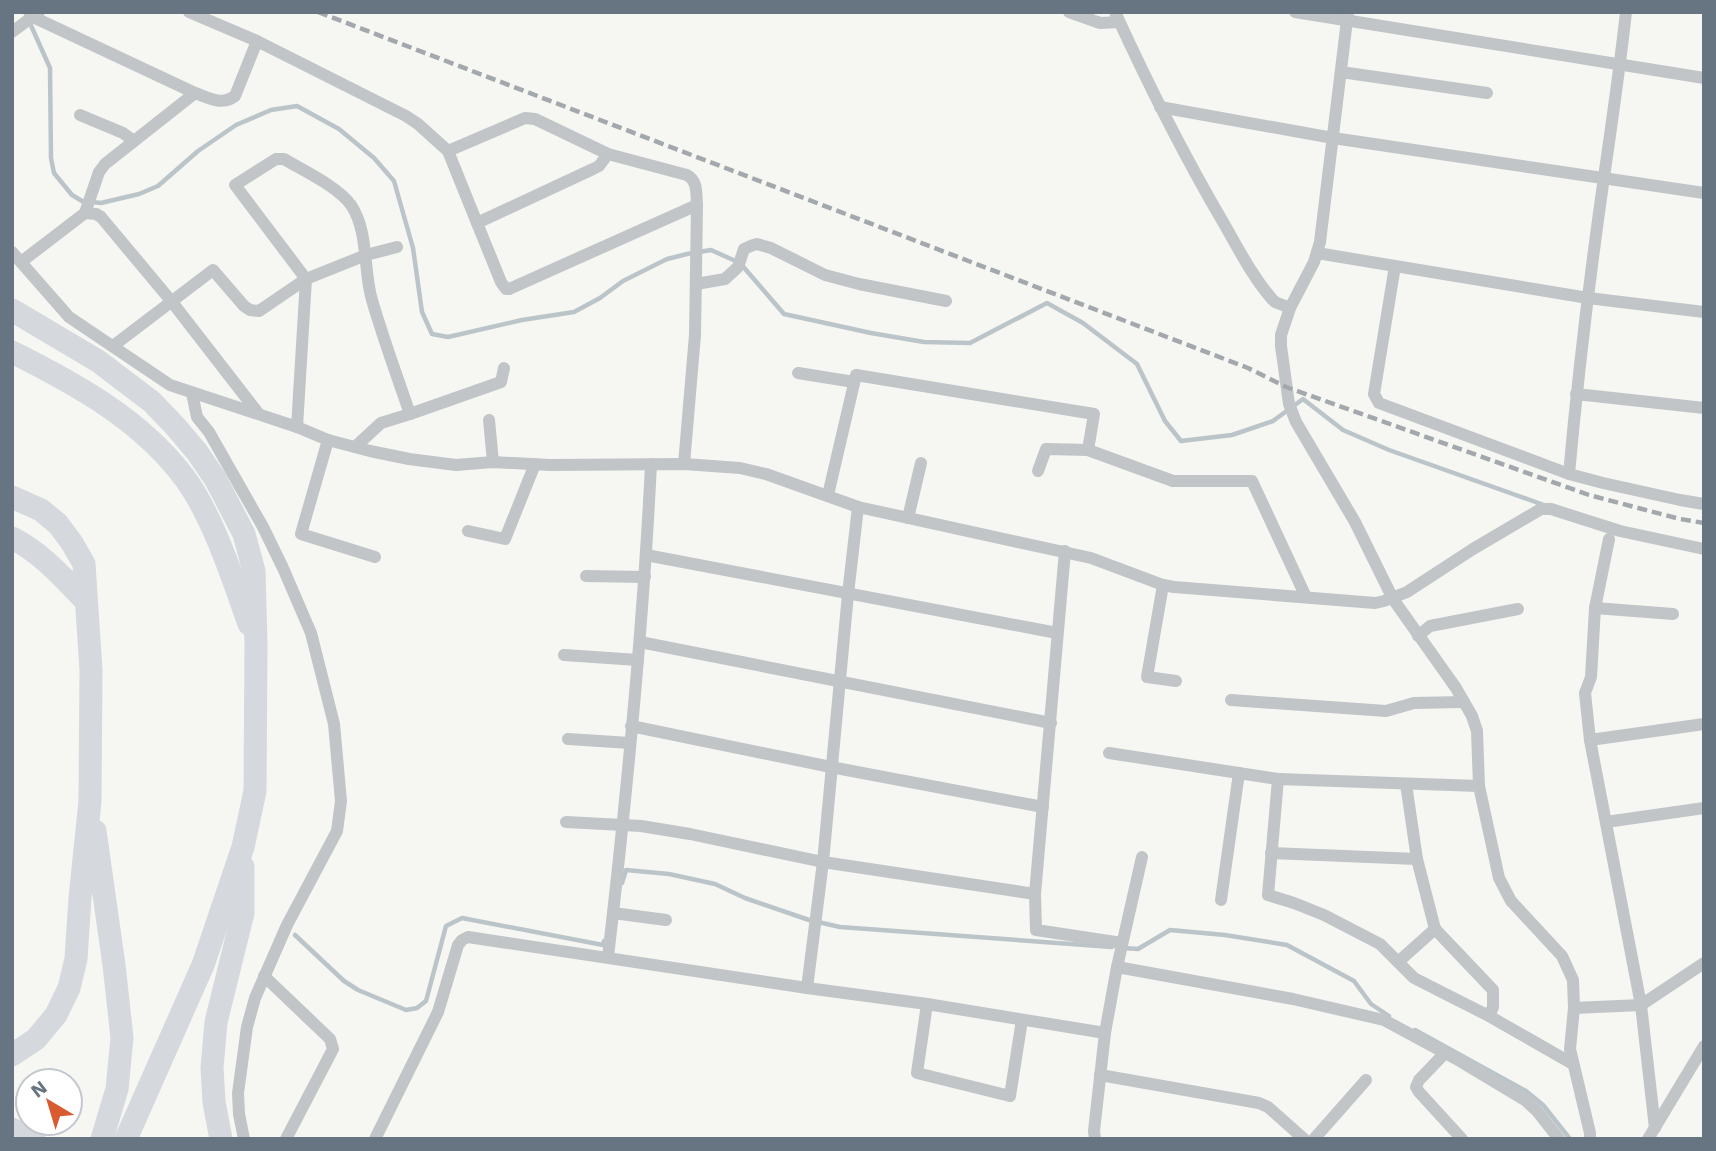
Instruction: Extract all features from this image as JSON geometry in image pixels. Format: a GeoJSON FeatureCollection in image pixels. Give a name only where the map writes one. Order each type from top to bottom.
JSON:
{"type":"FeatureCollection","features":[{"type":"Feature","properties":{"kind":"highway"},"geometry":{"type":"LineString","coordinates":[[12,310],[98,361],[152,402],[197,452],[216,480],[244,534],[254,571],[255,791],[243,847],[203,965],[126,1139]]}},
{"type":"Feature","properties":{"kind":"highway"},"geometry":{"type":"LineString","coordinates":[[12,352],[72,383],[128,420],[159,449],[185,479],[223,554],[256,644]]}},
{"type":"Feature","properties":{"kind":"highway"},"geometry":{"type":"LineString","coordinates":[[12,497],[41,510],[58,524],[84,564],[91,670],[90,801],[76,959],[69,988],[56,1015],[36,1040],[12,1055]]}},
{"type":"Feature","properties":{"kind":"highway"},"geometry":{"type":"LineString","coordinates":[[12,538],[27,545],[45,559],[86,601]]}},
{"type":"Feature","properties":{"kind":"highway"},"geometry":{"type":"LineString","coordinates":[[90,801],[98,844],[122,1038],[117,1089],[102,1139]]}},
{"type":"Feature","properties":{"kind":"highway"},"geometry":{"type":"LineString","coordinates":[[222,1139],[214,1102],[212,1068],[216,1022],[243,913],[243,847]]}},
{"type":"Feature","properties":{"kind":"highway"},"geometry":{"type":"LineString","coordinates":[[12,1128],[35,1139]]}},
{"type":"Feature","properties":{"kind":"street"},"geometry":{"type":"LineString","coordinates":[[189,12],[257,41],[418,124],[448,151],[506,289],[697,205]]}},
{"type":"Feature","properties":{"kind":"street"},"geometry":{"type":"LineString","coordinates":[[1069,12],[1100,23],[1117,17],[1196,177],[1253,274],[1275,302],[1290,308]]}},
{"type":"Feature","properties":{"kind":"street"},"geometry":{"type":"LineString","coordinates":[[1295,12],[1347,16],[1704,78]]}},
{"type":"Feature","properties":{"kind":"street"},"geometry":{"type":"LineString","coordinates":[[1569,474],[1576,394],[1626,12]]}},
{"type":"Feature","properties":{"kind":"street"},"geometry":{"type":"LineString","coordinates":[[12,32],[36,15],[195,93],[221,102],[235,96],[257,41]]}},
{"type":"Feature","properties":{"kind":"street"},"geometry":{"type":"LineString","coordinates":[[1347,16],[1320,242],[1290,308],[1282,335],[1287,395],[1291,411],[1355,523],[1393,599],[1464,702],[1477,731],[1479,786],[1499,878],[1511,901],[1562,956],[1573,980],[1574,1008],[1570,1049],[1590,1139]]}},
{"type":"Feature","properties":{"kind":"street"},"geometry":{"type":"LineString","coordinates":[[1341,72],[1488,93]]}},
{"type":"Feature","properties":{"kind":"street"},"geometry":{"type":"LineString","coordinates":[[195,93],[102,168],[85,212],[17,257],[69,317],[170,385],[328,440],[409,459],[456,465],[493,462],[684,464],[750,470],[858,507],[1091,558],[1163,585],[1283,596],[1375,603],[1393,599],[1541,509],[1551,509],[1620,531],[1704,549]]}},
{"type":"Feature","properties":{"kind":"street"},"geometry":{"type":"LineString","coordinates":[[1160,107],[1333,138],[1704,193]]}},
{"type":"Feature","properties":{"kind":"street"},"geometry":{"type":"LineString","coordinates":[[80,115],[134,141]]}},
{"type":"Feature","properties":{"kind":"street"},"geometry":{"type":"LineString","coordinates":[[448,151],[525,118],[539,121],[608,154],[691,177],[696,186],[697,205],[695,335],[684,464]]}},
{"type":"Feature","properties":{"kind":"street"},"geometry":{"type":"LineString","coordinates":[[477,223],[600,166],[608,154]]}},
{"type":"Feature","properties":{"kind":"street"},"geometry":{"type":"LineString","coordinates":[[297,427],[306,279],[235,185],[276,159],[284,159],[331,187],[349,203],[359,223],[371,297],[410,414]]}},
{"type":"Feature","properties":{"kind":"street"},"geometry":{"type":"LineString","coordinates":[[85,212],[101,217],[172,302],[259,414]]}},
{"type":"Feature","properties":{"kind":"street"},"geometry":{"type":"LineString","coordinates":[[696,284],[725,279],[738,267],[744,249],[757,244],[771,248],[825,275],[946,300]]}},
{"type":"Feature","properties":{"kind":"street"},"geometry":{"type":"LineString","coordinates":[[113,346],[214,270],[244,306],[254,311],[263,309],[306,279],[366,255],[397,247]]}},
{"type":"Feature","properties":{"kind":"street"},"geometry":{"type":"LineString","coordinates":[[1317,253],[1588,298],[1704,312]]}},
{"type":"Feature","properties":{"kind":"street"},"geometry":{"type":"LineString","coordinates":[[1395,266],[1374,394],[1378,403],[1569,474],[1603,484],[1704,504]]}},
{"type":"Feature","properties":{"kind":"street"},"geometry":{"type":"LineString","coordinates":[[355,447],[381,423],[501,382],[504,368]]}},
{"type":"Feature","properties":{"kind":"street"},"geometry":{"type":"LineString","coordinates":[[798,373],[854,382]]}},
{"type":"Feature","properties":{"kind":"street"},"geometry":{"type":"LineString","coordinates":[[828,495],[856,374],[1094,414],[1088,450]]}},
{"type":"Feature","properties":{"kind":"street"},"geometry":{"type":"LineString","coordinates":[[192,393],[197,417],[209,432],[284,568],[311,633],[334,724],[341,801],[337,831],[287,926],[255,998],[247,1027],[239,1093],[239,1114],[244,1139]]}},
{"type":"Feature","properties":{"kind":"street"},"geometry":{"type":"LineString","coordinates":[[1576,394],[1704,408]]}},
{"type":"Feature","properties":{"kind":"street"},"geometry":{"type":"LineString","coordinates":[[489,420],[493,462]]}},
{"type":"Feature","properties":{"kind":"street"},"geometry":{"type":"LineString","coordinates":[[328,440],[301,534],[375,557]]}},
{"type":"Feature","properties":{"kind":"street"},"geometry":{"type":"LineString","coordinates":[[1038,471],[1045,449],[1088,450],[1173,481],[1252,481],[1306,597]]}},
{"type":"Feature","properties":{"kind":"street"},"geometry":{"type":"LineString","coordinates":[[908,517],[921,463]]}},
{"type":"Feature","properties":{"kind":"street"},"geometry":{"type":"LineString","coordinates":[[468,531],[505,539],[535,464]]}},
{"type":"Feature","properties":{"kind":"street"},"geometry":{"type":"LineString","coordinates":[[608,957],[640,642],[651,464]]}},
{"type":"Feature","properties":{"kind":"street"},"geometry":{"type":"LineString","coordinates":[[807,988],[823,862],[858,507]]}},
{"type":"Feature","properties":{"kind":"street"},"geometry":{"type":"LineString","coordinates":[[1609,539],[1595,608],[1591,677],[1585,693],[1590,740],[1642,1005],[1651,1133]]}},
{"type":"Feature","properties":{"kind":"street"},"geometry":{"type":"LineString","coordinates":[[1065,551],[1035,894],[1036,930],[1122,943]]}},
{"type":"Feature","properties":{"kind":"street"},"geometry":{"type":"LineString","coordinates":[[646,555],[1057,633]]}},
{"type":"Feature","properties":{"kind":"street"},"geometry":{"type":"LineString","coordinates":[[586,576],[645,577]]}},
{"type":"Feature","properties":{"kind":"street"},"geometry":{"type":"LineString","coordinates":[[1163,585],[1147,677],[1176,681]]}},
{"type":"Feature","properties":{"kind":"street"},"geometry":{"type":"LineString","coordinates":[[1595,608],[1673,614]]}},
{"type":"Feature","properties":{"kind":"street"},"geometry":{"type":"LineString","coordinates":[[1418,636],[1430,626],[1518,609]]}},
{"type":"Feature","properties":{"kind":"street"},"geometry":{"type":"LineString","coordinates":[[640,642],[1051,723]]}},
{"type":"Feature","properties":{"kind":"street"},"geometry":{"type":"LineString","coordinates":[[564,655],[638,660]]}},
{"type":"Feature","properties":{"kind":"street"},"geometry":{"type":"LineString","coordinates":[[1231,700],[1386,711],[1414,703],[1464,702]]}},
{"type":"Feature","properties":{"kind":"street"},"geometry":{"type":"LineString","coordinates":[[1590,740],[1704,724]]}},
{"type":"Feature","properties":{"kind":"street"},"geometry":{"type":"LineString","coordinates":[[631,726],[1043,807]]}},
{"type":"Feature","properties":{"kind":"street"},"geometry":{"type":"LineString","coordinates":[[568,740],[630,743]]}},
{"type":"Feature","properties":{"kind":"street"},"geometry":{"type":"LineString","coordinates":[[1110,753],[1278,779],[1479,786]]}},
{"type":"Feature","properties":{"kind":"street"},"geometry":{"type":"LineString","coordinates":[[1221,901],[1239,773]]}},
{"type":"Feature","properties":{"kind":"street"},"geometry":{"type":"LineString","coordinates":[[1278,779],[1268,895],[1324,915],[1380,944],[1414,978],[1489,1016],[1573,1064]]}},
{"type":"Feature","properties":{"kind":"street"},"geometry":{"type":"LineString","coordinates":[[1406,784],[1417,859],[1435,929],[1493,990],[1493,1007],[1489,1016]]}},
{"type":"Feature","properties":{"kind":"street"},"geometry":{"type":"LineString","coordinates":[[1606,822],[1704,808]]}},
{"type":"Feature","properties":{"kind":"street"},"geometry":{"type":"LineString","coordinates":[[566,821],[641,826],[823,862],[1035,894]]}},
{"type":"Feature","properties":{"kind":"street"},"geometry":{"type":"LineString","coordinates":[[1272,853],[1417,859]]}},
{"type":"Feature","properties":{"kind":"street"},"geometry":{"type":"LineString","coordinates":[[1095,1139],[1105,1033],[1142,857]]}},
{"type":"Feature","properties":{"kind":"street"},"geometry":{"type":"LineString","coordinates":[[613,913],[666,920]]}},
{"type":"Feature","properties":{"kind":"street"},"geometry":{"type":"LineString","coordinates":[[1398,962],[1435,929]]}},
{"type":"Feature","properties":{"kind":"street"},"geometry":{"type":"LineString","coordinates":[[375,1139],[438,1012],[457,945],[468,937],[927,1004],[1105,1033]]}},
{"type":"Feature","properties":{"kind":"street"},"geometry":{"type":"LineString","coordinates":[[1574,1008],[1642,1005],[1704,964]]}},
{"type":"Feature","properties":{"kind":"street"},"geometry":{"type":"LineString","coordinates":[[1117,967],[1293,999],[1384,1020],[1525,1100],[1559,1139]]}},
{"type":"Feature","properties":{"kind":"street"},"geometry":{"type":"LineString","coordinates":[[264,976],[330,1039],[333,1049],[286,1139]]}},
{"type":"Feature","properties":{"kind":"street"},"geometry":{"type":"LineString","coordinates":[[927,1004],[917,1073],[1010,1096],[1022,1020]]}},
{"type":"Feature","properties":{"kind":"street"},"geometry":{"type":"LineString","coordinates":[[1651,1133],[1703,1049]]}},
{"type":"Feature","properties":{"kind":"street"},"geometry":{"type":"LineString","coordinates":[[1445,1053],[1419,1080],[1416,1087],[1462,1139]]}},
{"type":"Feature","properties":{"kind":"street"},"geometry":{"type":"LineString","coordinates":[[1100,1075],[1259,1103],[1268,1107],[1304,1139]]}},
{"type":"Feature","properties":{"kind":"street"},"geometry":{"type":"LineString","coordinates":[[1314,1139],[1366,1080]]}},
{"type":"Feature","properties":{"kind":"waterway"},"geometry":{"type":"LineString","coordinates":[[25,12],[50,68],[51,158],[54,173],[72,195],[82,201],[101,203],[139,194],[158,186],[198,151],[236,125],[271,110],[297,106],[339,129],[374,158],[394,181],[413,248],[422,312],[432,334],[448,337],[522,320],[574,312],[623,281],[667,259],[711,250],[740,263],[784,314],[924,342],[970,343],[1047,303],[1083,323],[1137,364],[1165,421],[1181,441],[1232,435],[1273,421],[1303,399],[1343,430],[1389,450],[1544,505]]}},
{"type":"Feature","properties":{"kind":"waterway"},"geometry":{"type":"LineString","coordinates":[[622,883],[626,870],[669,874],[715,884],[745,898],[809,920],[840,927],[1112,947]]}},
{"type":"Feature","properties":{"kind":"waterway"},"geometry":{"type":"LineString","coordinates":[[295,935],[344,981],[358,990],[406,1010],[417,1008],[426,1001],[446,926],[462,918],[603,945],[604,941]]}},
{"type":"Feature","properties":{"kind":"waterway"},"geometry":{"type":"LineString","coordinates":[[1124,948],[1138,949],[1170,930],[1287,945],[1354,981],[1371,1004],[1389,1016]]}},
{"type":"Feature","properties":{"kind":"waterway"},"geometry":{"type":"LineString","coordinates":[[1415,1030],[1526,1091],[1543,1105],[1570,1139]]}},
{"type":"Feature","properties":{"kind":"railway"},"geometry":{"type":"LineString","coordinates":[[318,12],[1248,368],[1286,387],[1589,495],[1704,523]]}}]}
